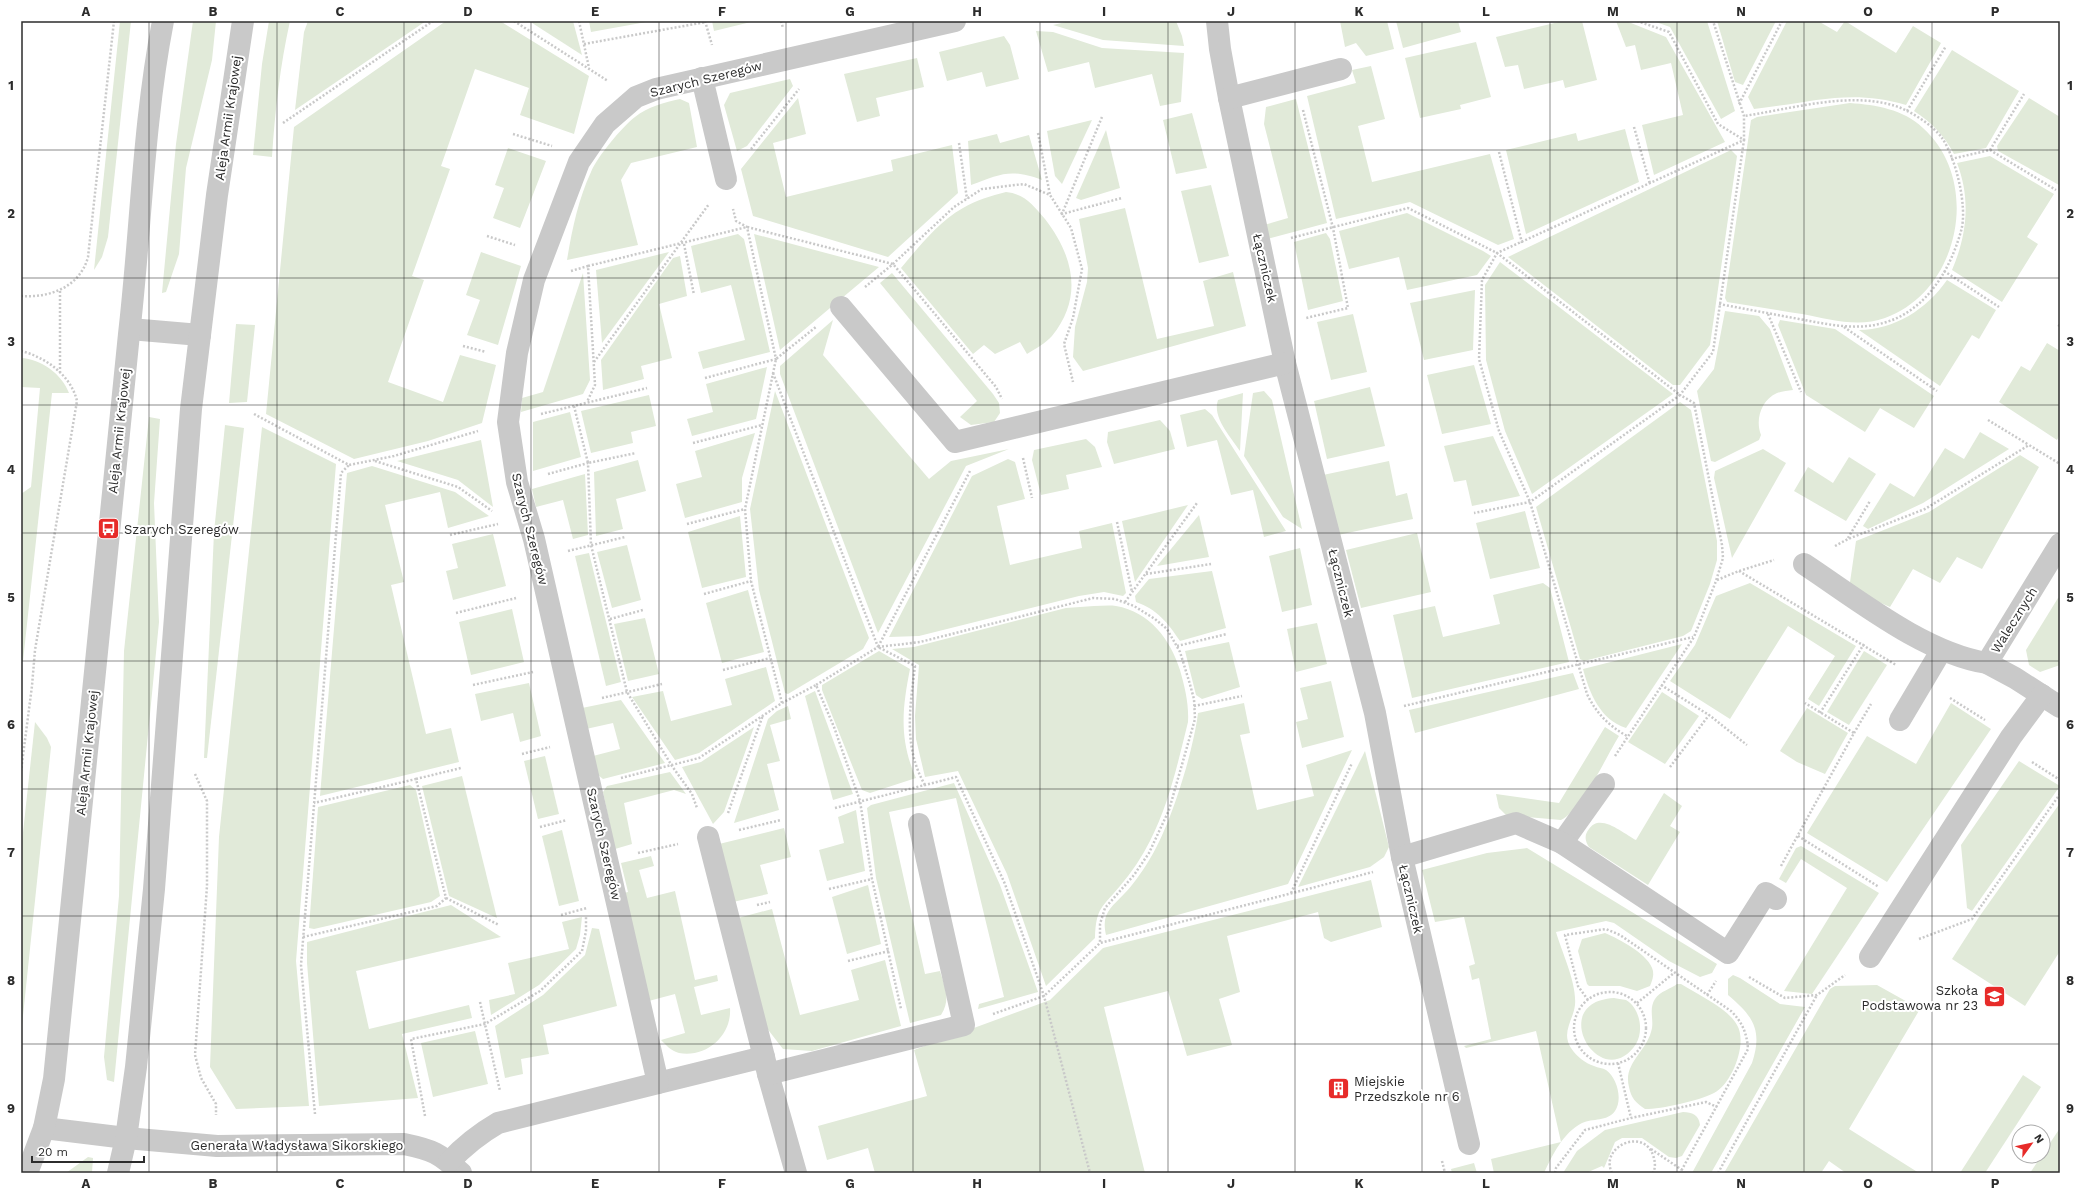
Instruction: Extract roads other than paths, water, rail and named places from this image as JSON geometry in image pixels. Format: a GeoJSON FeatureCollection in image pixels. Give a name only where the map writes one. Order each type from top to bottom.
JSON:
{"type":"FeatureCollection","features":[{"type":"Feature","properties":{"kind":"street","name":"Aleja Armii Krajowej"},"geometry":{"type":"LineString","coordinates":[[27,1173],[44,1128],[54,1079],[108,529],[130,329],[151,95],[163,21]]}},
{"type":"Feature","properties":{"kind":"street","name":"Aleja Armii Krajowej"},"geometry":{"type":"LineString","coordinates":[[118,1173],[126,1138],[136,1067],[153,897],[168,733],[191,409],[230,100],[243,21]]}},
{"type":"Feature","properties":{"kind":"street","name":"Szarych Szeregów"},"geometry":{"type":"LineString","coordinates":[[658,1083],[534,539],[517,482],[508,422],[517,354],[534,280],[578,162],[605,124],[636,97],[656,89],[702,78],[955,21]]}},
{"type":"Feature","properties":{"kind":"street","name":"Łączniczek"},"geometry":{"type":"LineString","coordinates":[[1217,21],[1220,49],[1229,98],[1278,324],[1285,363],[1374,713],[1402,857],[1469,1144]]}},
{"type":"Feature","properties":{"kind":"street"},"geometry":{"type":"LineString","coordinates":[[1229,98],[1341,69]]}},
{"type":"Feature","properties":{"kind":"street"},"geometry":{"type":"LineString","coordinates":[[702,78],[726,179]]}},
{"type":"Feature","properties":{"kind":"street"},"geometry":{"type":"LineString","coordinates":[[841,307],[955,442],[1285,363]]}},
{"type":"Feature","properties":{"kind":"street"},"geometry":{"type":"LineString","coordinates":[[130,329],[200,335]]}},
{"type":"Feature","properties":{"kind":"street","name":"Walecznych"},"geometry":{"type":"LineString","coordinates":[[2051,701],[2015,678],[1987,663],[2060,544]]}},
{"type":"Feature","properties":{"kind":"street"},"geometry":{"type":"LineString","coordinates":[[1804,564],[1880,615],[1941,651],[1987,663]]}},
{"type":"Feature","properties":{"kind":"street"},"geometry":{"type":"LineString","coordinates":[[1900,720],[1941,651]]}},
{"type":"Feature","properties":{"kind":"street"},"geometry":{"type":"LineString","coordinates":[[1870,957],[2011,737],[2051,701]]}},
{"type":"Feature","properties":{"kind":"street"},"geometry":{"type":"LineString","coordinates":[[1562,843],[1604,784]]}},
{"type":"Feature","properties":{"kind":"street"},"geometry":{"type":"LineString","coordinates":[[1402,857],[1516,823],[1562,843],[1728,953],[1771,896]]}},
{"type":"Feature","properties":{"kind":"street"},"geometry":{"type":"LineString","coordinates":[[447,1162],[462,1147],[498,1123],[658,1083],[766,1065],[908,1038],[964,1025],[918,824]]}},
{"type":"Feature","properties":{"kind":"street"},"geometry":{"type":"LineString","coordinates":[[714,836],[766,1065],[796,1173]]}},
{"type":"Feature","properties":{"kind":"street","name":"Generała Władysława Sikorskiego"},"geometry":{"type":"LineString","coordinates":[[44,1128],[126,1138],[216,1146],[404,1144],[447,1162]]}},
{"type":"Feature","properties":{"kind":"place","name":"Szarych Szeregów"},"geometry":{"type":"Point","coordinates":[108,529]}},
{"type":"Feature","properties":{"kind":"place","name":"Szkoła Podstawowa nr 23"},"geometry":{"type":"Point","coordinates":[1994,997]}},
{"type":"Feature","properties":{"kind":"place","name":"Miejskie Przedszkole nr 6"},"geometry":{"type":"Point","coordinates":[1339,1088]}}]}
